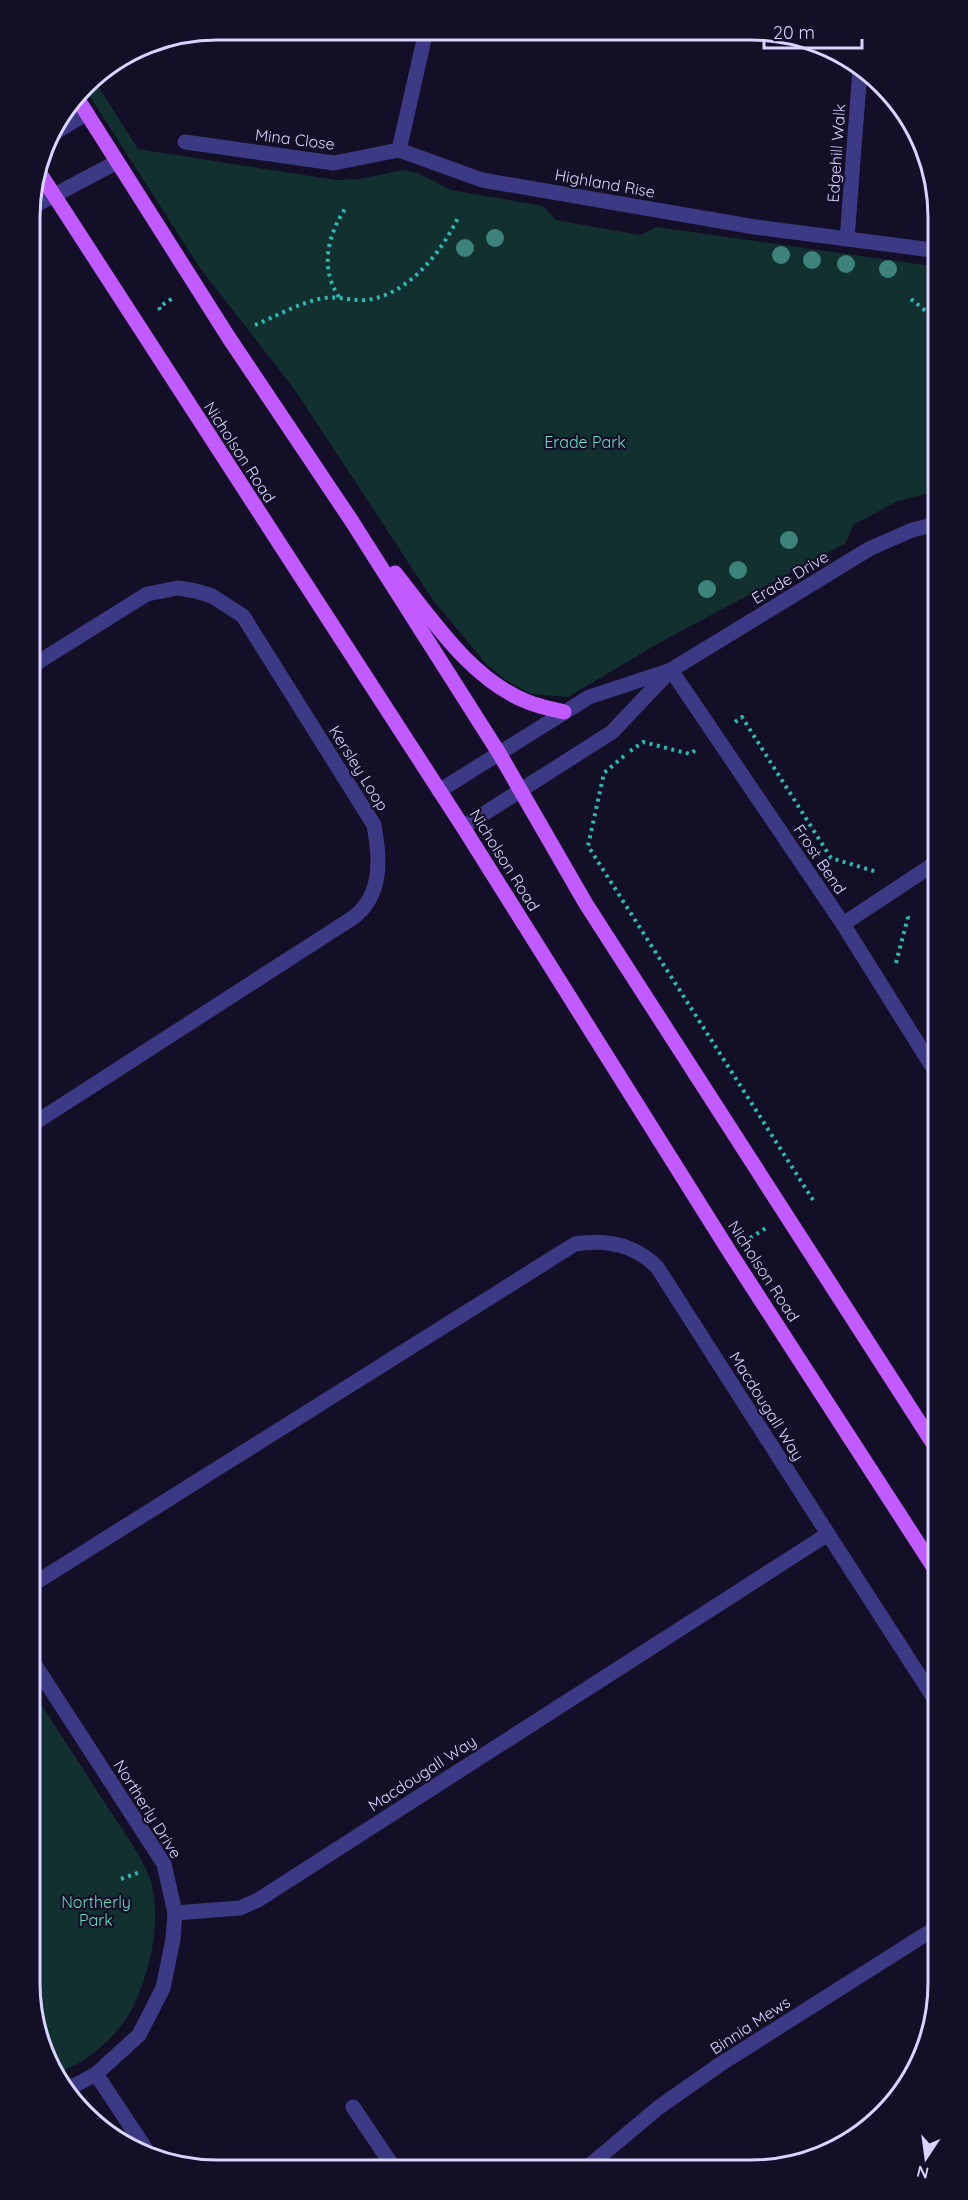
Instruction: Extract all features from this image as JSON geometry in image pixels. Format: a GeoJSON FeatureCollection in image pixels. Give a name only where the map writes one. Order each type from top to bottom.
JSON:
{"type":"FeatureCollection","features":[{"type":"Feature","properties":{"kind":"main road"},"geometry":{"type":"LineString","coordinates":[[82,105],[229,338],[351,520],[499,753],[586,904],[927,1435]]}},
{"type":"Feature","properties":{"kind":"main road","name":"Nicholson Road"},"geometry":{"type":"LineString","coordinates":[[45,181],[463,827],[729,1251],[927,1557]]}},
{"type":"Feature","properties":{"kind":"main road"},"geometry":{"type":"LineString","coordinates":[[351,520],[457,650],[494,682],[527,702],[564,712]]}},
{"type":"Feature","properties":{"kind":"street"},"geometry":{"type":"LineString","coordinates":[[399,150],[424,41]]}},
{"type":"Feature","properties":{"kind":"street","name":"Edgehill Walk"},"geometry":{"type":"LineString","coordinates":[[847,239],[859,79]]}},
{"type":"Feature","properties":{"kind":"street"},"geometry":{"type":"LineString","coordinates":[[66,125],[87,113]]}},
{"type":"Feature","properties":{"kind":"street","name":"Mina Close"},"geometry":{"type":"LineString","coordinates":[[185,142],[334,164],[399,150]]}},
{"type":"Feature","properties":{"kind":"street","name":"Highland Rise"},"geometry":{"type":"LineString","coordinates":[[399,150],[482,180],[847,239],[928,249]]}},
{"type":"Feature","properties":{"kind":"street"},"geometry":{"type":"LineString","coordinates":[[41,202],[117,162]]}},
{"type":"Feature","properties":{"kind":"street","name":"Erade Drive"},"geometry":{"type":"LineString","coordinates":[[439,791],[589,697],[670,670],[879,544],[912,530],[928,526]]}},
{"type":"Feature","properties":{"kind":"street","name":"Kersley Loop"},"geometry":{"type":"LineString","coordinates":[[40,1119],[354,917],[363,910],[372,894],[379,863],[374,825],[243,616],[229,605],[212,596],[178,588],[147,594],[41,661]]}},
{"type":"Feature","properties":{"kind":"street","name":"Erade Drive"},"geometry":{"type":"LineString","coordinates":[[463,827],[612,732],[670,670]]}},
{"type":"Feature","properties":{"kind":"street","name":"Frost Bend"},"geometry":{"type":"LineString","coordinates":[[670,670],[843,924],[928,1061]]}},
{"type":"Feature","properties":{"kind":"street"},"geometry":{"type":"LineString","coordinates":[[843,924],[928,868]]}},
{"type":"Feature","properties":{"kind":"street","name":"Macdougall Way"},"geometry":{"type":"LineString","coordinates":[[40,1580],[575,1244],[594,1241],[629,1247],[645,1255],[657,1267],[828,1534],[258,1900],[240,1908],[175,1913]]}},
{"type":"Feature","properties":{"kind":"street"},"geometry":{"type":"LineString","coordinates":[[828,1534],[927,1688]]}},
{"type":"Feature","properties":{"kind":"street","name":"Northerly Drive"},"geometry":{"type":"LineString","coordinates":[[40,1673],[164,1864],[175,1913],[163,1988],[139,2035],[96,2073],[74,2086]]}},
{"type":"Feature","properties":{"kind":"street","name":"Binnia Mews"},"geometry":{"type":"LineString","coordinates":[[595,2160],[658,2108],[719,2066],[927,1933]]}},
{"type":"Feature","properties":{"kind":"street"},"geometry":{"type":"LineString","coordinates":[[96,2073],[141,2142]]}},
{"type":"Feature","properties":{"kind":"street"},"geometry":{"type":"LineString","coordinates":[[353,2107],[389,2160]]}},
{"type":"Feature","properties":{"kind":"path"},"geometry":{"type":"LineString","coordinates":[[339,298],[331,286],[327,257],[333,231],[347,206]]}},
{"type":"Feature","properties":{"kind":"path"},"geometry":{"type":"LineString","coordinates":[[255,325],[307,302],[339,298],[362,300],[382,298],[396,291],[437,253],[458,218]]}},
{"type":"Feature","properties":{"kind":"path"},"geometry":{"type":"LineString","coordinates":[[165,317],[159,307],[173,298]]}},
{"type":"Feature","properties":{"kind":"path"},"geometry":{"type":"LineString","coordinates":[[911,299],[928,313]]}},
{"type":"Feature","properties":{"kind":"path"},"geometry":{"type":"LineString","coordinates":[[612,732],[626,754],[604,773],[588,846],[813,1200]]}},
{"type":"Feature","properties":{"kind":"path"},"geometry":{"type":"LineString","coordinates":[[744,1241],[767,1227]]}},
{"type":"Feature","properties":{"kind":"green space","name":"Erade Park"},"geometry":{"type":"Polygon","coordinates":[[[99,87],[138,149],[336,180],[360,179],[403,170],[418,173],[451,190],[543,206],[556,220],[640,235],[656,227],[928,265],[928,493],[898,501],[853,525],[846,543],[659,643],[568,697],[531,694],[507,681],[486,664],[433,600],[295,390],[200,268],[90,96],[99,87]]]}},
{"type":"Feature","properties":{"kind":"green space","name":"Northerly Park"},"geometry":{"type":"Polygon","coordinates":[[[40,1703],[138,1854],[148,1873],[154,1897],[155,1930],[149,1962],[133,2007],[119,2028],[100,2048],[65,2070],[54,2050],[47,2028],[40,1982],[40,1703]]]}}]}
